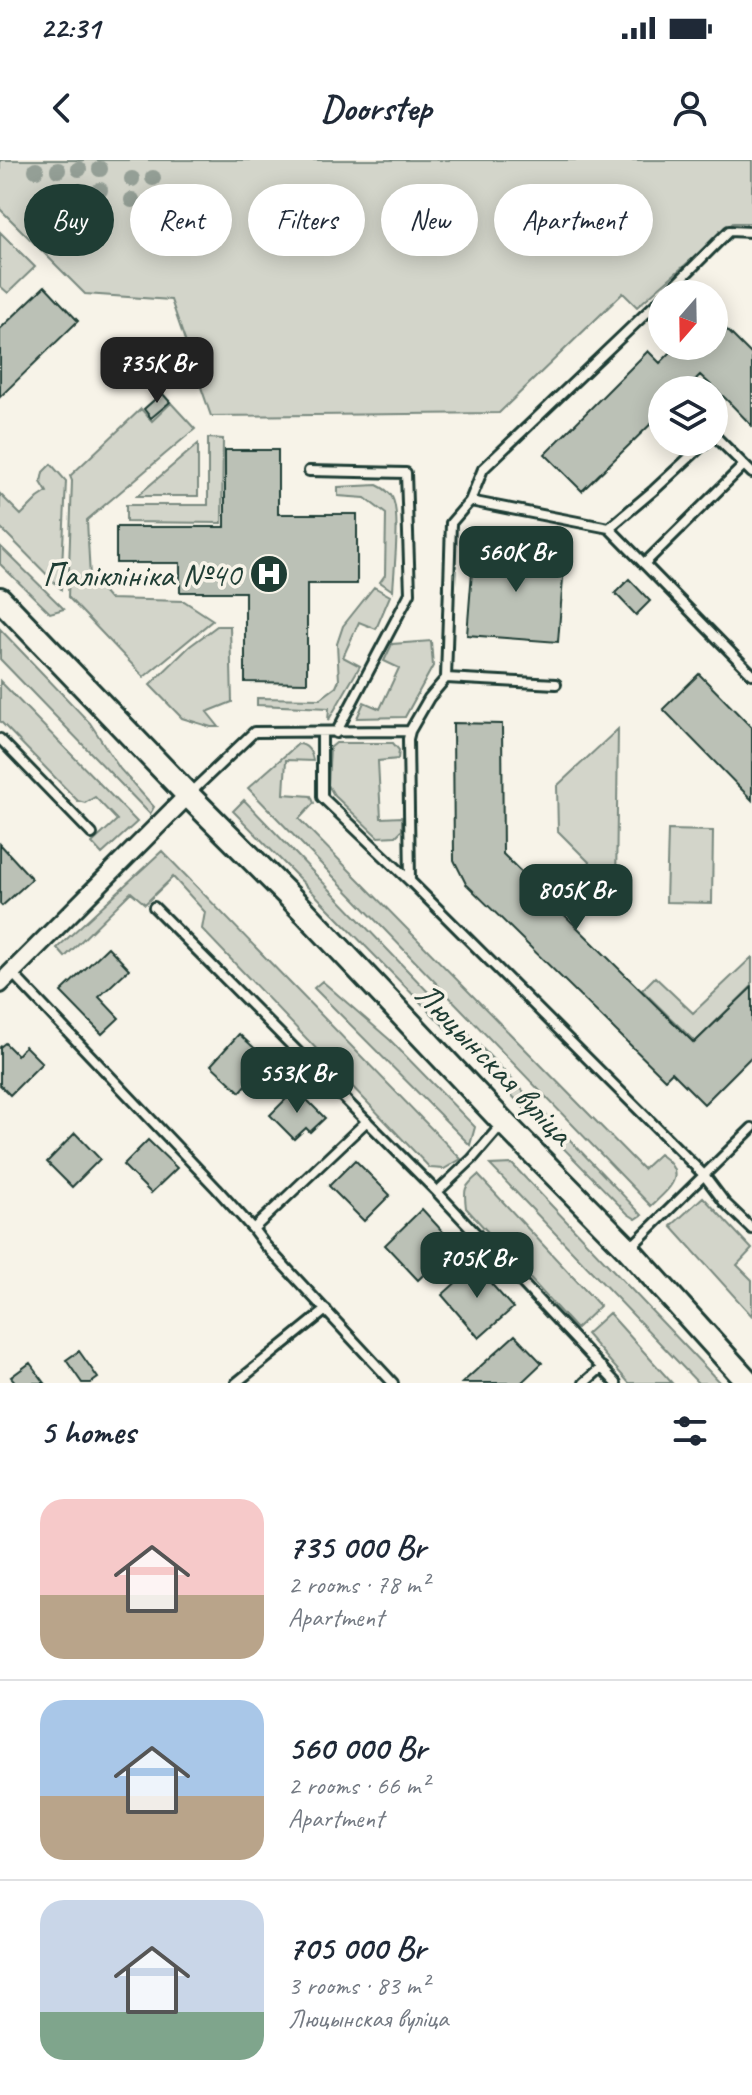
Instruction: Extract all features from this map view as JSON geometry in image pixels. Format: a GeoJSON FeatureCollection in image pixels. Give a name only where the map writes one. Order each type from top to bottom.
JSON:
{"type":"FeatureCollection","features":[{"type":"Feature","properties":{"kind":"main road","name":"Люцынская вуліца"},"geometry":{"type":"LineString","coordinates":[[0,599],[628,1249],[749,1383]]}},
{"type":"Feature","properties":{"kind":"street"},"geometry":{"type":"LineString","coordinates":[[6,978],[188,795]]}},
{"type":"Feature","properties":{"kind":"lane"},"geometry":{"type":"LineString","coordinates":[[680,280],[729,231],[752,232]]}},
{"type":"Feature","properties":{"kind":"lane"},"geometry":{"type":"LineString","coordinates":[[410,881],[408,739],[429,698],[446,678],[451,523],[470,501],[483,469],[648,311]]}},
{"type":"Feature","properties":{"kind":"lane"},"geometry":{"type":"LineString","coordinates":[[728,449],[752,473]]}},
{"type":"Feature","properties":{"kind":"lane"},"geometry":{"type":"LineString","coordinates":[[609,528],[690,456]]}},
{"type":"Feature","properties":{"kind":"lane"},"geometry":{"type":"LineString","coordinates":[[644,564],[744,465]]}},
{"type":"Feature","properties":{"kind":"lane"},"geometry":{"type":"LineString","coordinates":[[309,471],[406,473],[410,593],[336,733]]}},
{"type":"Feature","properties":{"kind":"lane"},"geometry":{"type":"LineString","coordinates":[[470,501],[609,528],[752,674]]}},
{"type":"Feature","properties":{"kind":"lane"},"geometry":{"type":"LineString","coordinates":[[446,678],[556,684]]}},
{"type":"Feature","properties":{"kind":"lane"},"geometry":{"type":"LineString","coordinates":[[188,795],[254,732],[410,731]]}},
{"type":"Feature","properties":{"kind":"lane"},"geometry":{"type":"LineString","coordinates":[[322,732],[322,797],[704,1175],[725,1203],[752,1229]]}},
{"type":"Feature","properties":{"kind":"lane"},"geometry":{"type":"LineString","coordinates":[[0,739],[92,834]]}},
{"type":"Feature","properties":{"kind":"lane"},"geometry":{"type":"LineString","coordinates":[[154,907],[437,1192],[616,1383]]}},
{"type":"Feature","properties":{"kind":"lane"},"geometry":{"type":"LineString","coordinates":[[6,978],[253,1229],[393,1383]]}},
{"type":"Feature","properties":{"kind":"lane"},"geometry":{"type":"LineString","coordinates":[[253,1229],[367,1121]]}},
{"type":"Feature","properties":{"kind":"lane"},"geometry":{"type":"LineString","coordinates":[[437,1192],[504,1123]]}},
{"type":"Feature","properties":{"kind":"lane"},"geometry":{"type":"LineString","coordinates":[[628,1249],[752,1128]]}},
{"type":"Feature","properties":{"kind":"lane"},"geometry":{"type":"LineString","coordinates":[[236,1383],[326,1310]]}},
{"type":"Feature","properties":{"kind":"lane"},"geometry":{"type":"LineString","coordinates":[[584,1383],[602,1367]]}},
{"type":"Feature","properties":{"kind":"shaded area"},"geometry":{"type":"Polygon","coordinates":[[[0,160],[752,160],[752,223],[733,223],[668,280],[648,280],[648,297],[637,307],[623,293],[499,413],[211,416],[171,300],[85,294],[47,256],[114,256],[114,184],[24,184],[24,233],[0,209],[0,160]]]}},
{"type":"Feature","properties":{"kind":"shaded area"},"geometry":{"type":"Polygon","coordinates":[[[0,232],[35,267],[8,293],[0,286],[0,232]]]}},
{"type":"Feature","properties":{"kind":"shaded area"},"geometry":{"type":"Polygon","coordinates":[[[171,403],[195,429],[87,520],[90,577],[109,599],[184,601],[213,620],[144,677],[68,597],[70,476],[141,409],[152,421],[171,403]]]}},
{"type":"Feature","properties":{"kind":"shaded area"},"geometry":{"type":"Polygon","coordinates":[[[208,438],[223,439],[222,523],[126,522],[126,505],[208,505],[208,438]]]}},
{"type":"Feature","properties":{"kind":"shaded area"},"geometry":{"type":"Polygon","coordinates":[[[198,444],[198,496],[137,496],[198,444]]]}},
{"type":"Feature","properties":{"kind":"shaded area"},"geometry":{"type":"Polygon","coordinates":[[[51,464],[66,481],[61,589],[0,527],[0,494],[21,515],[47,492],[41,482],[43,472],[51,464]]]}},
{"type":"Feature","properties":{"kind":"shaded area"},"geometry":{"type":"Polygon","coordinates":[[[377,485],[389,493],[395,505],[397,528],[393,591],[380,582],[385,575],[386,514],[365,498],[338,496],[338,487],[377,485]]]}},
{"type":"Feature","properties":{"kind":"shaded area"},"geometry":{"type":"Polygon","coordinates":[[[0,546],[64,609],[50,613],[0,564],[0,546]]]}},
{"type":"Feature","properties":{"kind":"shaded area"},"geometry":{"type":"Polygon","coordinates":[[[374,587],[390,596],[376,629],[359,622],[343,657],[360,666],[328,721],[329,708],[257,705],[257,698],[320,699],[336,687],[339,680],[337,644],[343,626],[374,587]]]}},
{"type":"Feature","properties":{"kind":"shaded area"},"geometry":{"type":"Polygon","coordinates":[[[217,626],[230,626],[232,702],[207,712],[219,727],[211,727],[182,718],[150,685],[190,646],[217,626]]]}},
{"type":"Feature","properties":{"kind":"shaded area"},"geometry":{"type":"Polygon","coordinates":[[[0,629],[90,723],[120,769],[154,807],[150,814],[0,659],[0,629]]]}},
{"type":"Feature","properties":{"kind":"shaded area"},"geometry":{"type":"Polygon","coordinates":[[[431,641],[433,666],[405,717],[357,718],[364,702],[380,709],[399,668],[384,661],[392,644],[431,641]]]}},
{"type":"Feature","properties":{"kind":"shaded area"},"geometry":{"type":"Polygon","coordinates":[[[0,681],[137,822],[102,854],[92,843],[117,820],[95,797],[85,803],[78,801],[0,721],[0,681]]]}},
{"type":"Feature","properties":{"kind":"shaded area"},"geometry":{"type":"Polygon","coordinates":[[[618,729],[616,889],[558,831],[557,786],[618,729]]]}},
{"type":"Feature","properties":{"kind":"shaded area"},"geometry":{"type":"Polygon","coordinates":[[[336,743],[393,743],[399,750],[398,759],[378,761],[381,818],[402,817],[402,830],[396,836],[378,837],[334,795],[328,785],[330,748],[336,743]]]}},
{"type":"Feature","properties":{"kind":"shaded area"},"geometry":{"type":"Polygon","coordinates":[[[298,744],[308,749],[313,761],[286,760],[284,794],[311,796],[314,803],[299,819],[643,1169],[659,1154],[668,1161],[675,1174],[673,1181],[651,1206],[248,788],[298,744]]]}},
{"type":"Feature","properties":{"kind":"shaded area"},"geometry":{"type":"Polygon","coordinates":[[[244,800],[642,1215],[636,1219],[628,1214],[233,811],[244,800]]]}},
{"type":"Feature","properties":{"kind":"shaded area"},"geometry":{"type":"Polygon","coordinates":[[[668,830],[713,831],[712,903],[666,902],[668,830]]]}},
{"type":"Feature","properties":{"kind":"shaded area"},"geometry":{"type":"Polygon","coordinates":[[[162,851],[461,1159],[444,1169],[430,1168],[202,929],[205,912],[173,877],[145,904],[131,892],[65,957],[57,948],[162,851]]]}},
{"type":"Feature","properties":{"kind":"shaded area"},"geometry":{"type":"Polygon","coordinates":[[[752,957],[752,986],[695,1042],[642,990],[655,977],[693,1013],[752,957]]]}},
{"type":"Feature","properties":{"kind":"shaded area"},"geometry":{"type":"Polygon","coordinates":[[[322,981],[390,1040],[475,1127],[470,1145],[314,988],[322,981]]]}},
{"type":"Feature","properties":{"kind":"shaded area"},"geometry":{"type":"Polygon","coordinates":[[[512,1164],[720,1383],[698,1383],[490,1165],[512,1164]]]}},
{"type":"Feature","properties":{"kind":"shaded area"},"geometry":{"type":"Polygon","coordinates":[[[478,1175],[600,1306],[576,1329],[466,1208],[466,1189],[478,1175]]]}},
{"type":"Feature","properties":{"kind":"shaded area"},"geometry":{"type":"Polygon","coordinates":[[[703,1197],[752,1249],[737,1265],[752,1280],[752,1316],[671,1226],[703,1197]]]}},
{"type":"Feature","properties":{"kind":"shaded area"},"geometry":{"type":"Polygon","coordinates":[[[609,1313],[672,1383],[629,1383],[586,1334],[609,1313]]]}},
{"type":"Feature","properties":{"kind":"building"},"geometry":{"type":"Polygon","coordinates":[[[45,286],[78,321],[0,397],[0,329],[45,286]]]}},
{"type":"Feature","properties":{"kind":"building"},"geometry":{"type":"Polygon","coordinates":[[[728,331],[752,355],[752,426],[728,401],[728,376],[648,376],[648,427],[582,491],[545,454],[648,351],[648,360],[660,363],[663,360],[728,360],[728,331]]]}},
{"type":"Feature","properties":{"kind":"building"},"geometry":{"type":"Polygon","coordinates":[[[162,393],[170,402],[151,418],[144,409],[162,393]]]}},
{"type":"Feature","properties":{"kind":"building","name":"Паліклініка №40"},"geometry":{"type":"Polygon","coordinates":[[[225,450],[278,450],[278,514],[357,514],[357,584],[307,584],[307,683],[245,682],[245,592],[180,592],[180,563],[116,563],[116,527],[225,527],[225,450]]]}},
{"type":"Feature","properties":{"kind":"building"},"geometry":{"type":"Polygon","coordinates":[[[474,546],[565,553],[558,642],[467,635],[474,546]]]}},
{"type":"Feature","properties":{"kind":"building"},"geometry":{"type":"Polygon","coordinates":[[[629,579],[650,601],[636,615],[615,593],[629,579]]]}},
{"type":"Feature","properties":{"kind":"building"},"geometry":{"type":"Polygon","coordinates":[[[699,674],[752,728],[752,800],[663,709],[699,674]]]}},
{"type":"Feature","properties":{"kind":"building"},"geometry":{"type":"Polygon","coordinates":[[[453,723],[502,724],[503,854],[694,1043],[752,987],[752,1056],[704,1104],[672,1072],[665,1079],[466,884],[454,860],[453,723]]]}},
{"type":"Feature","properties":{"kind":"building"},"geometry":{"type":"Polygon","coordinates":[[[0,844],[32,879],[2,906],[0,904],[0,844]]]}},
{"type":"Feature","properties":{"kind":"building"},"geometry":{"type":"Polygon","coordinates":[[[108,947],[129,969],[99,997],[119,1018],[102,1034],[61,992],[108,947]]]}},
{"type":"Feature","properties":{"kind":"building"},"geometry":{"type":"Polygon","coordinates":[[[239,1034],[262,1055],[252,1065],[259,1071],[240,1092],[211,1065],[239,1034]]]}},
{"type":"Feature","properties":{"kind":"building"},"geometry":{"type":"Polygon","coordinates":[[[5,1043],[17,1055],[25,1046],[42,1063],[10,1095],[0,1085],[0,1047],[5,1043]]]}},
{"type":"Feature","properties":{"kind":"building"},"geometry":{"type":"Polygon","coordinates":[[[296,1089],[325,1118],[310,1132],[306,1128],[294,1139],[270,1115],[296,1089]]]}},
{"type":"Feature","properties":{"kind":"building"},"geometry":{"type":"Polygon","coordinates":[[[75,1133],[100,1159],[72,1187],[47,1162],[75,1133]]]}},
{"type":"Feature","properties":{"kind":"building"},"geometry":{"type":"Polygon","coordinates":[[[148,1140],[177,1168],[151,1193],[123,1165],[148,1140]]]}},
{"type":"Feature","properties":{"kind":"building"},"geometry":{"type":"Polygon","coordinates":[[[355,1160],[390,1195],[364,1221],[329,1186],[355,1160]]]}},
{"type":"Feature","properties":{"kind":"building"},"geometry":{"type":"Polygon","coordinates":[[[422,1209],[455,1245],[418,1280],[385,1245],[422,1209]]]}},
{"type":"Feature","properties":{"kind":"building"},"geometry":{"type":"Polygon","coordinates":[[[469,1259],[513,1308],[479,1338],[442,1295],[461,1278],[455,1271],[469,1259]]]}},
{"type":"Feature","properties":{"kind":"building"},"geometry":{"type":"Polygon","coordinates":[[[515,1335],[542,1363],[521,1383],[462,1383],[515,1335]]]}},
{"type":"Feature","properties":{"kind":"building"},"geometry":{"type":"Polygon","coordinates":[[[79,1351],[98,1378],[91,1383],[82,1383],[66,1360],[79,1351]]]}},
{"type":"Feature","properties":{"kind":"building"},"geometry":{"type":"Polygon","coordinates":[[[30,1363],[45,1383],[16,1383],[11,1377],[30,1363]]]}},
{"type":"Feature","properties":{"kind":"place","name":"Паліклініка №40"},"geometry":{"type":"Point","coordinates":[269,574]}}]}
